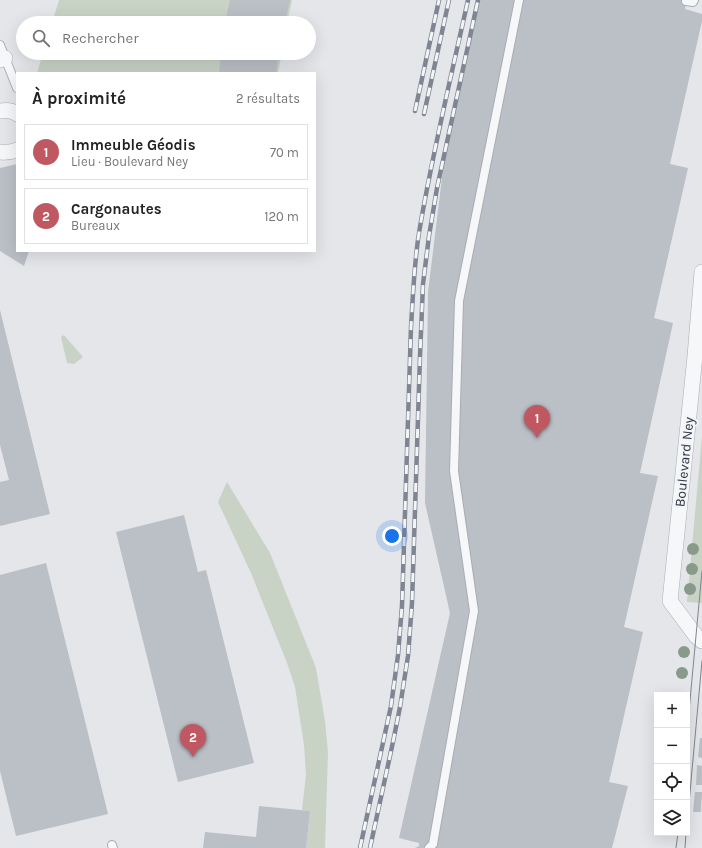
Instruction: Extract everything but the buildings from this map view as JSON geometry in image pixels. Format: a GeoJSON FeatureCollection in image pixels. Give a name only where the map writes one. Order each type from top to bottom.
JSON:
{"type":"FeatureCollection","features":[{"type":"Feature","properties":{"kind":"street"},"geometry":{"type":"LineString","coordinates":[[0,111],[10,110],[16,113]]}},
{"type":"Feature","properties":{"kind":"street"},"geometry":{"type":"LineString","coordinates":[[0,152],[5,153],[16,150]]}},
{"type":"Feature","properties":{"kind":"street","name":"Boulevard Ney"},"geometry":{"type":"LineString","coordinates":[[702,272],[670,601],[696,636],[702,641]]}},
{"type":"Feature","properties":{"kind":"lane"},"geometry":{"type":"LineString","coordinates":[[431,846],[474,611],[454,471],[459,301],[519,0]]}},
{"type":"Feature","properties":{"kind":"lane"},"geometry":{"type":"LineString","coordinates":[[2,55],[16,86]]}},
{"type":"Feature","properties":{"kind":"shaded area"},"geometry":{"type":"Polygon","coordinates":[[[59,0],[292,0],[289,16],[54,16],[59,0]]]}},
{"type":"Feature","properties":{"kind":"shaded area"},"geometry":{"type":"Polygon","coordinates":[[[41,60],[281,60],[278,72],[37,72],[41,60]]]}},
{"type":"Feature","properties":{"kind":"shaded area"},"geometry":{"type":"Polygon","coordinates":[[[64,335],[83,357],[74,364],[67,363],[61,337],[64,335]]]}},
{"type":"Feature","properties":{"kind":"shaded area"},"geometry":{"type":"Polygon","coordinates":[[[702,436],[702,603],[687,602],[702,436]]]}},
{"type":"Feature","properties":{"kind":"shaded area"},"geometry":{"type":"Polygon","coordinates":[[[227,482],[270,553],[316,668],[325,721],[328,752],[325,848],[306,848],[310,811],[302,810],[306,774],[304,745],[295,687],[251,573],[218,502],[227,482]]]}},
{"type":"Feature","properties":{"kind":"tram line"},"geometry":{"type":"LineString","coordinates":[[687,728],[702,571]]}},
{"type":"Feature","properties":{"kind":"tram line"},"geometry":{"type":"LineString","coordinates":[[689,800],[702,661]]}},
{"type":"Feature","properties":{"kind":"tram line"},"geometry":{"type":"LineString","coordinates":[[676,848],[678,836]]}},
{"type":"Feature","properties":{"kind":"tram line"},"geometry":{"type":"LineString","coordinates":[[685,848],[686,836]]}},
{"type":"Feature","properties":{"kind":"railway"},"geometry":{"type":"LineString","coordinates":[[415,111],[439,0]]}},
{"type":"Feature","properties":{"kind":"railway"},"geometry":{"type":"LineString","coordinates":[[424,114],[449,0]]}},
{"type":"Feature","properties":{"kind":"railway"},"geometry":{"type":"LineString","coordinates":[[360,848],[391,706],[398,655],[402,606],[411,327],[417,245],[436,145],[468,0]]}},
{"type":"Feature","properties":{"kind":"railway"},"geometry":{"type":"LineString","coordinates":[[370,848],[400,707],[408,656],[412,603],[423,284],[429,236],[437,188],[478,0]]}},
{"type":"Feature","properties":{"kind":"place","name":"Immeuble Géodis"},"geometry":{"type":"Point","coordinates":[537,438]}},
{"type":"Feature","properties":{"kind":"place","name":"Cargonautes"},"geometry":{"type":"Point","coordinates":[193,757]}}]}
